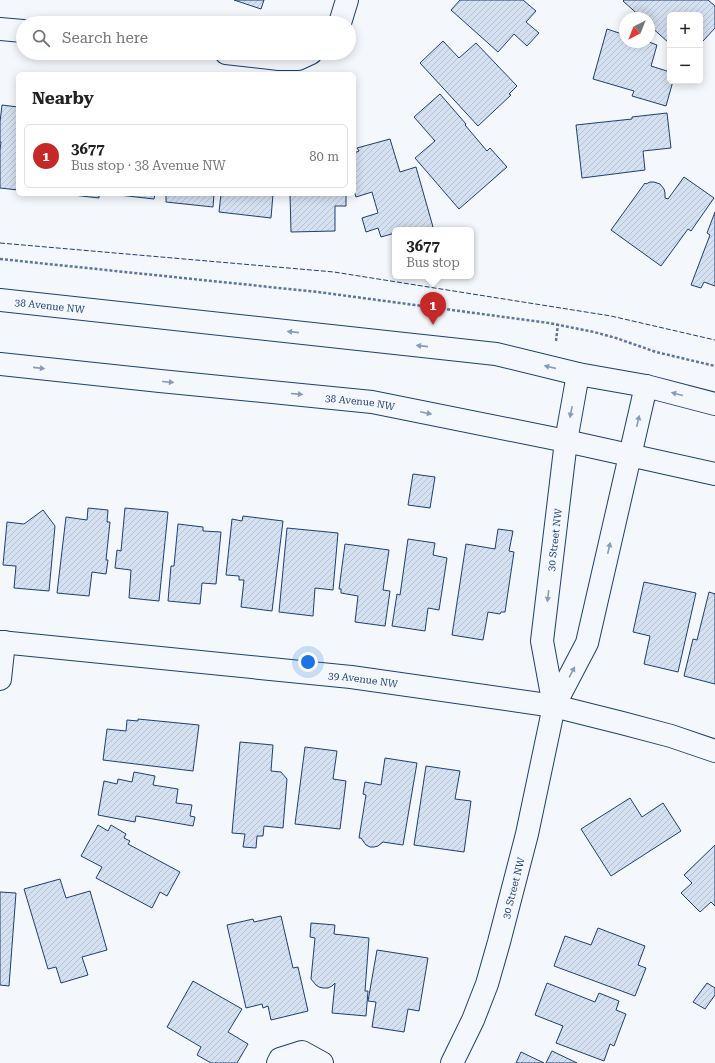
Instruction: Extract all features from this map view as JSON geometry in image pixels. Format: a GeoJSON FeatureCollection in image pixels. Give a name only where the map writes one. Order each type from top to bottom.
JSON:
{"type":"FeatureCollection","features":[{"type":"Feature","properties":{"kind":"street"},"geometry":{"type":"LineString","coordinates":[[342,16],[347,0]]}},
{"type":"Feature","properties":{"kind":"street"},"geometry":{"type":"LineString","coordinates":[[0,29],[16,30]]}},
{"type":"Feature","properties":{"kind":"street","name":"38 Avenue NW"},"geometry":{"type":"LineString","coordinates":[[0,300],[496,354],[578,374],[646,386],[715,404]]}},
{"type":"Feature","properties":{"kind":"street","name":"38 Avenue NW"},"geometry":{"type":"LineString","coordinates":[[0,364],[372,402],[566,441],[715,474]]}},
{"type":"Feature","properties":{"kind":"street","name":"30 Street NW"},"geometry":{"type":"LineString","coordinates":[[554,706],[542,641],[566,441],[578,374]]}},
{"type":"Feature","properties":{"kind":"street","name":"30 Street NW"},"geometry":{"type":"LineString","coordinates":[[452,1063],[473,1020],[487,984],[499,942],[527,834],[554,706],[587,643],[646,386]]}},
{"type":"Feature","properties":{"kind":"street","name":"39 Avenue NW"},"geometry":{"type":"LineString","coordinates":[[0,679],[2,642],[351,677],[554,706],[643,728],[715,751]]}},
{"type":"Feature","properties":{"kind":"street"},"geometry":{"type":"LineString","coordinates":[[278,1063],[280,1059],[302,1052],[322,1063]]}},
{"type":"Feature","properties":{"kind":"path"},"geometry":{"type":"LineString","coordinates":[[0,259],[318,292],[558,324],[616,338],[656,352],[715,366]]}},
{"type":"Feature","properties":{"kind":"path"},"geometry":{"type":"LineString","coordinates":[[556,343],[558,324]]}},
{"type":"Feature","properties":{"kind":"building"},"geometry":{"type":"Polygon","coordinates":[[[234,0],[264,0],[261,9],[234,0]]]}},
{"type":"Feature","properties":{"kind":"building"},"geometry":{"type":"Polygon","coordinates":[[[460,0],[523,0],[536,11],[526,22],[539,33],[527,46],[514,34],[498,52],[451,10],[460,0]]]}},
{"type":"Feature","properties":{"kind":"building"},"geometry":{"type":"Polygon","coordinates":[[[708,0],[715,6],[715,28],[703,41],[703,12],[667,12],[667,41],[655,30],[655,12],[635,12],[623,1],[708,0]]]}},
{"type":"Feature","properties":{"kind":"building"},"geometry":{"type":"Polygon","coordinates":[[[607,29],[619,33],[619,48],[655,48],[655,44],[657,45],[651,66],[667,71],[667,84],[672,84],[666,106],[632,96],[634,91],[593,79],[607,29]]]}},
{"type":"Feature","properties":{"kind":"building"},"geometry":{"type":"Polygon","coordinates":[[[443,41],[459,58],[476,43],[517,86],[509,94],[511,95],[478,126],[420,63],[443,41]]]}},
{"type":"Feature","properties":{"kind":"building"},"geometry":{"type":"Polygon","coordinates":[[[440,94],[487,151],[490,148],[507,167],[459,209],[415,158],[435,141],[414,117],[440,94]]]}},
{"type":"Feature","properties":{"kind":"building"},"geometry":{"type":"Polygon","coordinates":[[[2,105],[16,107],[16,190],[0,188],[0,122],[2,105]]]}},
{"type":"Feature","properties":{"kind":"building"},"geometry":{"type":"Polygon","coordinates":[[[667,113],[671,148],[643,151],[645,170],[582,178],[576,125],[632,119],[632,117],[667,113]]]}},
{"type":"Feature","properties":{"kind":"building"},"geometry":{"type":"Polygon","coordinates":[[[390,139],[400,172],[416,167],[433,227],[392,227],[392,234],[381,237],[378,228],[366,232],[362,218],[378,213],[372,192],[356,196],[356,152],[359,151],[357,148],[390,139]]]}},
{"type":"Feature","properties":{"kind":"building"},"geometry":{"type":"Polygon","coordinates":[[[684,177],[714,198],[691,231],[688,229],[661,266],[611,230],[645,183],[654,182],[660,184],[664,189],[665,198],[668,199],[684,177]]]}},
{"type":"Feature","properties":{"kind":"building"},"geometry":{"type":"Polygon","coordinates":[[[82,196],[99,196],[99,198],[82,196]]]}},
{"type":"Feature","properties":{"kind":"building"},"geometry":{"type":"Polygon","coordinates":[[[128,196],[155,196],[154,199],[128,196]]]}},
{"type":"Feature","properties":{"kind":"building"},"geometry":{"type":"Polygon","coordinates":[[[166,196],[214,196],[213,207],[166,202],[166,196]]]}},
{"type":"Feature","properties":{"kind":"building"},"geometry":{"type":"Polygon","coordinates":[[[221,196],[273,196],[271,218],[219,212],[221,196]]]}},
{"type":"Feature","properties":{"kind":"building"},"geometry":{"type":"Polygon","coordinates":[[[290,196],[346,196],[346,206],[335,206],[335,231],[291,232],[290,196]]]}},
{"type":"Feature","properties":{"kind":"building"},"geometry":{"type":"Polygon","coordinates":[[[715,212],[715,286],[704,282],[701,288],[691,285],[710,235],[707,233],[715,212]]]}},
{"type":"Feature","properties":{"kind":"building"},"geometry":{"type":"Polygon","coordinates":[[[413,474],[435,477],[430,508],[408,505],[413,474]]]}},
{"type":"Feature","properties":{"kind":"building"},"geometry":{"type":"Polygon","coordinates":[[[88,508],[108,510],[107,522],[110,522],[106,574],[92,572],[89,596],[57,593],[66,517],[87,520],[88,508]]]}},
{"type":"Feature","properties":{"kind":"building"},"geometry":{"type":"Polygon","coordinates":[[[125,508],[168,512],[159,601],[129,598],[131,570],[115,568],[117,550],[121,551],[125,508]]]}},
{"type":"Feature","properties":{"kind":"building"},"geometry":{"type":"Polygon","coordinates":[[[43,510],[55,526],[49,591],[14,588],[16,566],[3,565],[7,522],[24,524],[43,510]]]}},
{"type":"Feature","properties":{"kind":"building"},"geometry":{"type":"Polygon","coordinates":[[[243,516],[283,521],[272,611],[241,607],[244,580],[239,580],[239,576],[226,575],[232,519],[242,521],[243,516]]]}},
{"type":"Feature","properties":{"kind":"building"},"geometry":{"type":"Polygon","coordinates":[[[178,524],[203,527],[203,531],[221,532],[216,584],[202,583],[200,604],[168,601],[171,566],[174,566],[178,524]]]}},
{"type":"Feature","properties":{"kind":"building"},"geometry":{"type":"Polygon","coordinates":[[[287,528],[338,533],[333,590],[315,588],[313,616],[279,612],[287,528]]]}},
{"type":"Feature","properties":{"kind":"building"},"geometry":{"type":"Polygon","coordinates":[[[498,529],[513,531],[509,551],[514,552],[505,612],[501,612],[500,614],[488,612],[483,640],[452,635],[466,544],[495,549],[498,529]]]}},
{"type":"Feature","properties":{"kind":"building"},"geometry":{"type":"Polygon","coordinates":[[[408,539],[435,543],[433,555],[447,558],[439,610],[428,608],[425,631],[392,626],[397,594],[400,595],[408,539]]]}},
{"type":"Feature","properties":{"kind":"building"},"geometry":{"type":"Polygon","coordinates":[[[345,544],[389,550],[383,590],[390,591],[385,626],[355,622],[358,596],[341,593],[341,589],[339,589],[345,544]]]}},
{"type":"Feature","properties":{"kind":"building"},"geometry":{"type":"Polygon","coordinates":[[[644,582],[696,593],[678,672],[644,664],[650,636],[633,632],[644,582]]]}},
{"type":"Feature","properties":{"kind":"building"},"geometry":{"type":"Polygon","coordinates":[[[709,592],[715,594],[715,684],[684,676],[693,639],[697,640],[709,592]]]}},
{"type":"Feature","properties":{"kind":"building"},"geometry":{"type":"Polygon","coordinates":[[[138,719],[199,725],[193,771],[103,760],[107,729],[126,731],[127,720],[138,721],[138,719]]]}},
{"type":"Feature","properties":{"kind":"building"},"geometry":{"type":"Polygon","coordinates":[[[240,742],[273,745],[271,771],[281,772],[287,779],[283,828],[264,826],[263,836],[257,836],[256,848],[243,847],[245,834],[232,833],[240,742]]]}},
{"type":"Feature","properties":{"kind":"building"},"geometry":{"type":"Polygon","coordinates":[[[305,747],[337,751],[333,779],[346,781],[340,829],[295,824],[305,747]]]}},
{"type":"Feature","properties":{"kind":"building"},"geometry":{"type":"Polygon","coordinates":[[[385,758],[417,763],[403,845],[383,842],[378,846],[370,847],[366,845],[361,838],[359,838],[366,795],[363,794],[365,782],[381,785],[385,758]]]}},
{"type":"Feature","properties":{"kind":"building"},"geometry":{"type":"Polygon","coordinates":[[[426,766],[460,771],[455,799],[471,801],[464,852],[414,845],[426,766]]]}},
{"type":"Feature","properties":{"kind":"building"},"geometry":{"type":"Polygon","coordinates":[[[134,772],[155,776],[153,785],[178,789],[176,803],[192,805],[190,816],[195,817],[193,826],[136,816],[135,822],[98,815],[104,781],[117,784],[118,779],[132,782],[134,772]]]}},
{"type":"Feature","properties":{"kind":"building"},"geometry":{"type":"Polygon","coordinates":[[[630,798],[642,817],[663,803],[681,831],[611,876],[581,829],[630,798]]]}},
{"type":"Feature","properties":{"kind":"building"},"geometry":{"type":"Polygon","coordinates":[[[98,825],[108,831],[111,825],[126,834],[124,838],[130,841],[128,844],[180,872],[167,896],[160,892],[152,908],[96,878],[102,867],[81,856],[98,825]]]}},
{"type":"Feature","properties":{"kind":"building"},"geometry":{"type":"Polygon","coordinates":[[[715,845],[715,906],[711,902],[700,912],[681,893],[692,883],[684,875],[715,845]]]}},
{"type":"Feature","properties":{"kind":"building"},"geometry":{"type":"Polygon","coordinates":[[[60,879],[66,898],[90,891],[107,950],[82,957],[88,975],[61,983],[56,967],[48,969],[24,889],[60,879]]]}},
{"type":"Feature","properties":{"kind":"building"},"geometry":{"type":"Polygon","coordinates":[[[0,892],[16,893],[9,986],[0,985],[0,892]]]}},
{"type":"Feature","properties":{"kind":"building"},"geometry":{"type":"Polygon","coordinates":[[[281,916],[293,968],[298,967],[308,1011],[271,1020],[268,1006],[263,1008],[262,1004],[246,1008],[227,925],[253,919],[254,922],[281,916]]]}},
{"type":"Feature","properties":{"kind":"building"},"geometry":{"type":"Polygon","coordinates":[[[311,923],[335,925],[334,934],[369,938],[365,991],[368,991],[366,1016],[332,1013],[335,983],[328,988],[323,988],[316,985],[311,979],[315,938],[310,937],[311,923]]]}},
{"type":"Feature","properties":{"kind":"building"},"geometry":{"type":"Polygon","coordinates":[[[598,928],[645,946],[638,965],[646,968],[635,996],[554,966],[565,936],[591,945],[598,928]]]}},
{"type":"Feature","properties":{"kind":"building"},"geometry":{"type":"Polygon","coordinates":[[[377,950],[428,958],[419,1011],[408,1009],[404,1032],[372,1027],[376,1002],[368,1001],[377,950]]]}},
{"type":"Feature","properties":{"kind":"building"},"geometry":{"type":"Polygon","coordinates":[[[193,981],[242,1009],[228,1032],[248,1044],[237,1063],[211,1063],[197,1055],[201,1047],[167,1027],[193,981]]]}},
{"type":"Feature","properties":{"kind":"building"},"geometry":{"type":"Polygon","coordinates":[[[547,983],[595,1002],[599,993],[619,1001],[616,1010],[626,1014],[614,1046],[610,1044],[604,1061],[556,1043],[563,1026],[535,1015],[547,983]]]}},
{"type":"Feature","properties":{"kind":"building"},"geometry":{"type":"Polygon","coordinates":[[[707,983],[715,988],[715,995],[705,1009],[693,1002],[707,983]]]}},
{"type":"Feature","properties":{"kind":"building"},"geometry":{"type":"Polygon","coordinates":[[[552,1051],[577,1063],[546,1063],[552,1051]]]}},
{"type":"Feature","properties":{"kind":"building"},"geometry":{"type":"Polygon","coordinates":[[[521,1052],[544,1063],[516,1063],[521,1052]]]}},
{"type":"Feature","properties":{"kind":"fence"},"geometry":{"type":"LineString","coordinates":[[0,243],[334,272],[611,316],[715,340]]}},
{"type":"Feature","properties":{"kind":"place","name":"3677"},"geometry":{"type":"Point","coordinates":[433,325]}}]}
